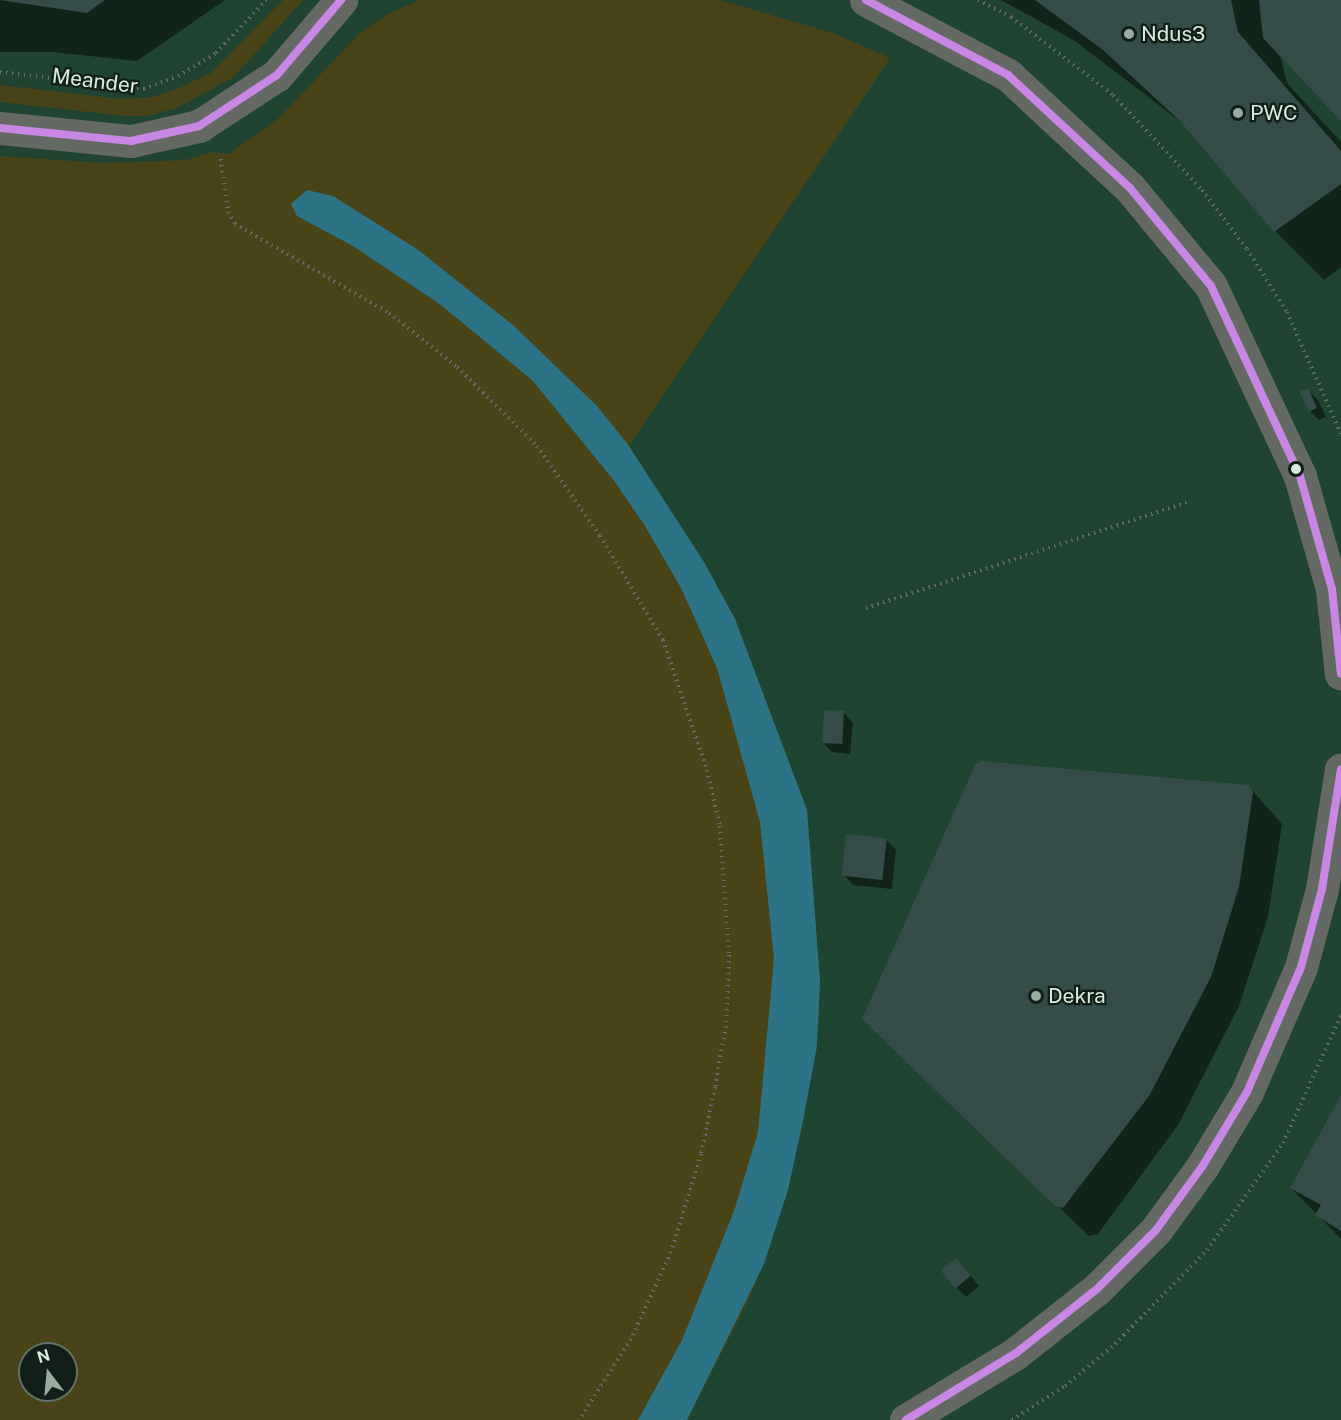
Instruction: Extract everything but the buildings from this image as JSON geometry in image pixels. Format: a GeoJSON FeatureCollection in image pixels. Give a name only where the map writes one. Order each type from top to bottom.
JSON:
{"type":"FeatureCollection","features":[{"type":"Feature","properties":{"kind":"street"},"geometry":{"type":"LineString","coordinates":[[0,128],[131,141],[199,126],[277,75],[341,0]]}},
{"type":"Feature","properties":{"kind":"street"},"geometry":{"type":"LineString","coordinates":[[866,0],[1008,75],[1131,188],[1211,286],[1300,476],[1332,589],[1341,674]]}},
{"type":"Feature","properties":{"kind":"street"},"geometry":{"type":"LineString","coordinates":[[906,1420],[1016,1353],[1097,1289],[1156,1230],[1202,1167],[1252,1082],[1301,967],[1322,889],[1341,769]]}},
{"type":"Feature","properties":{"kind":"path","name":"Meander"},"geometry":{"type":"LineString","coordinates":[[0,72],[144,89],[178,76],[216,53],[266,0]]}},
{"type":"Feature","properties":{"kind":"path"},"geometry":{"type":"LineString","coordinates":[[220,150],[228,212],[235,224],[389,313],[466,375],[537,446],[607,546],[663,640],[707,770],[720,826],[729,955],[726,1026],[715,1087],[701,1154],[671,1252],[632,1339],[579,1420]]}},
{"type":"Feature","properties":{"kind":"path"},"geometry":{"type":"LineString","coordinates":[[866,608],[1191,501]]}},
{"type":"Feature","properties":{"kind":"shaded area"},"geometry":{"type":"Polygon","coordinates":[[[0,0],[1341,0],[1341,1420],[0,1420],[0,0]]]}},
{"type":"Feature","properties":{"kind":"shaded area"},"geometry":{"type":"Polygon","coordinates":[[[283,0],[303,0],[234,77],[177,108],[146,116],[125,116],[0,102],[0,85],[121,99],[152,97],[177,89],[211,73],[283,0]]]}},
{"type":"Feature","properties":{"kind":"shaded area"},"geometry":{"type":"Polygon","coordinates":[[[420,0],[720,0],[833,33],[890,58],[629,446],[704,562],[735,619],[807,810],[820,981],[817,1046],[788,1190],[752,1293],[687,1420],[0,1420],[0,156],[105,163],[186,160],[212,152],[229,154],[279,118],[360,33],[390,13],[420,0]]]}},
{"type":"Feature","properties":{"kind":"water"},"geometry":{"type":"Polygon","coordinates":[[[307,190],[333,196],[417,249],[513,325],[597,406],[629,446],[704,562],[735,619],[807,810],[820,981],[817,1046],[803,1121],[788,1190],[764,1264],[687,1420],[638,1420],[682,1340],[734,1211],[758,1132],[774,959],[760,822],[717,668],[681,588],[645,526],[615,482],[533,381],[441,305],[353,246],[297,216],[291,204],[307,190]]]}},
{"type":"Feature","properties":{"kind":"transit line"},"geometry":{"type":"LineString","coordinates":[[0,128],[131,141],[199,126],[277,75],[341,0]]}},
{"type":"Feature","properties":{"kind":"transit line"},"geometry":{"type":"LineString","coordinates":[[866,0],[1008,75],[1130,188],[1211,286],[1300,476],[1332,589],[1341,674]]}},
{"type":"Feature","properties":{"kind":"transit line"},"geometry":{"type":"LineString","coordinates":[[906,1420],[1016,1353],[1097,1289],[1156,1230],[1202,1167],[1247,1092],[1301,967],[1322,889],[1341,769]]}},
{"type":"Feature","properties":{"kind":"place","name":"Ndus3"},"geometry":{"type":"Point","coordinates":[1129,34]}},
{"type":"Feature","properties":{"kind":"place","name":"PWC"},"geometry":{"type":"Point","coordinates":[1238,113]}},
{"type":"Feature","properties":{"kind":"place","name":"Dekra"},"geometry":{"type":"Point","coordinates":[1036,996]}}]}
